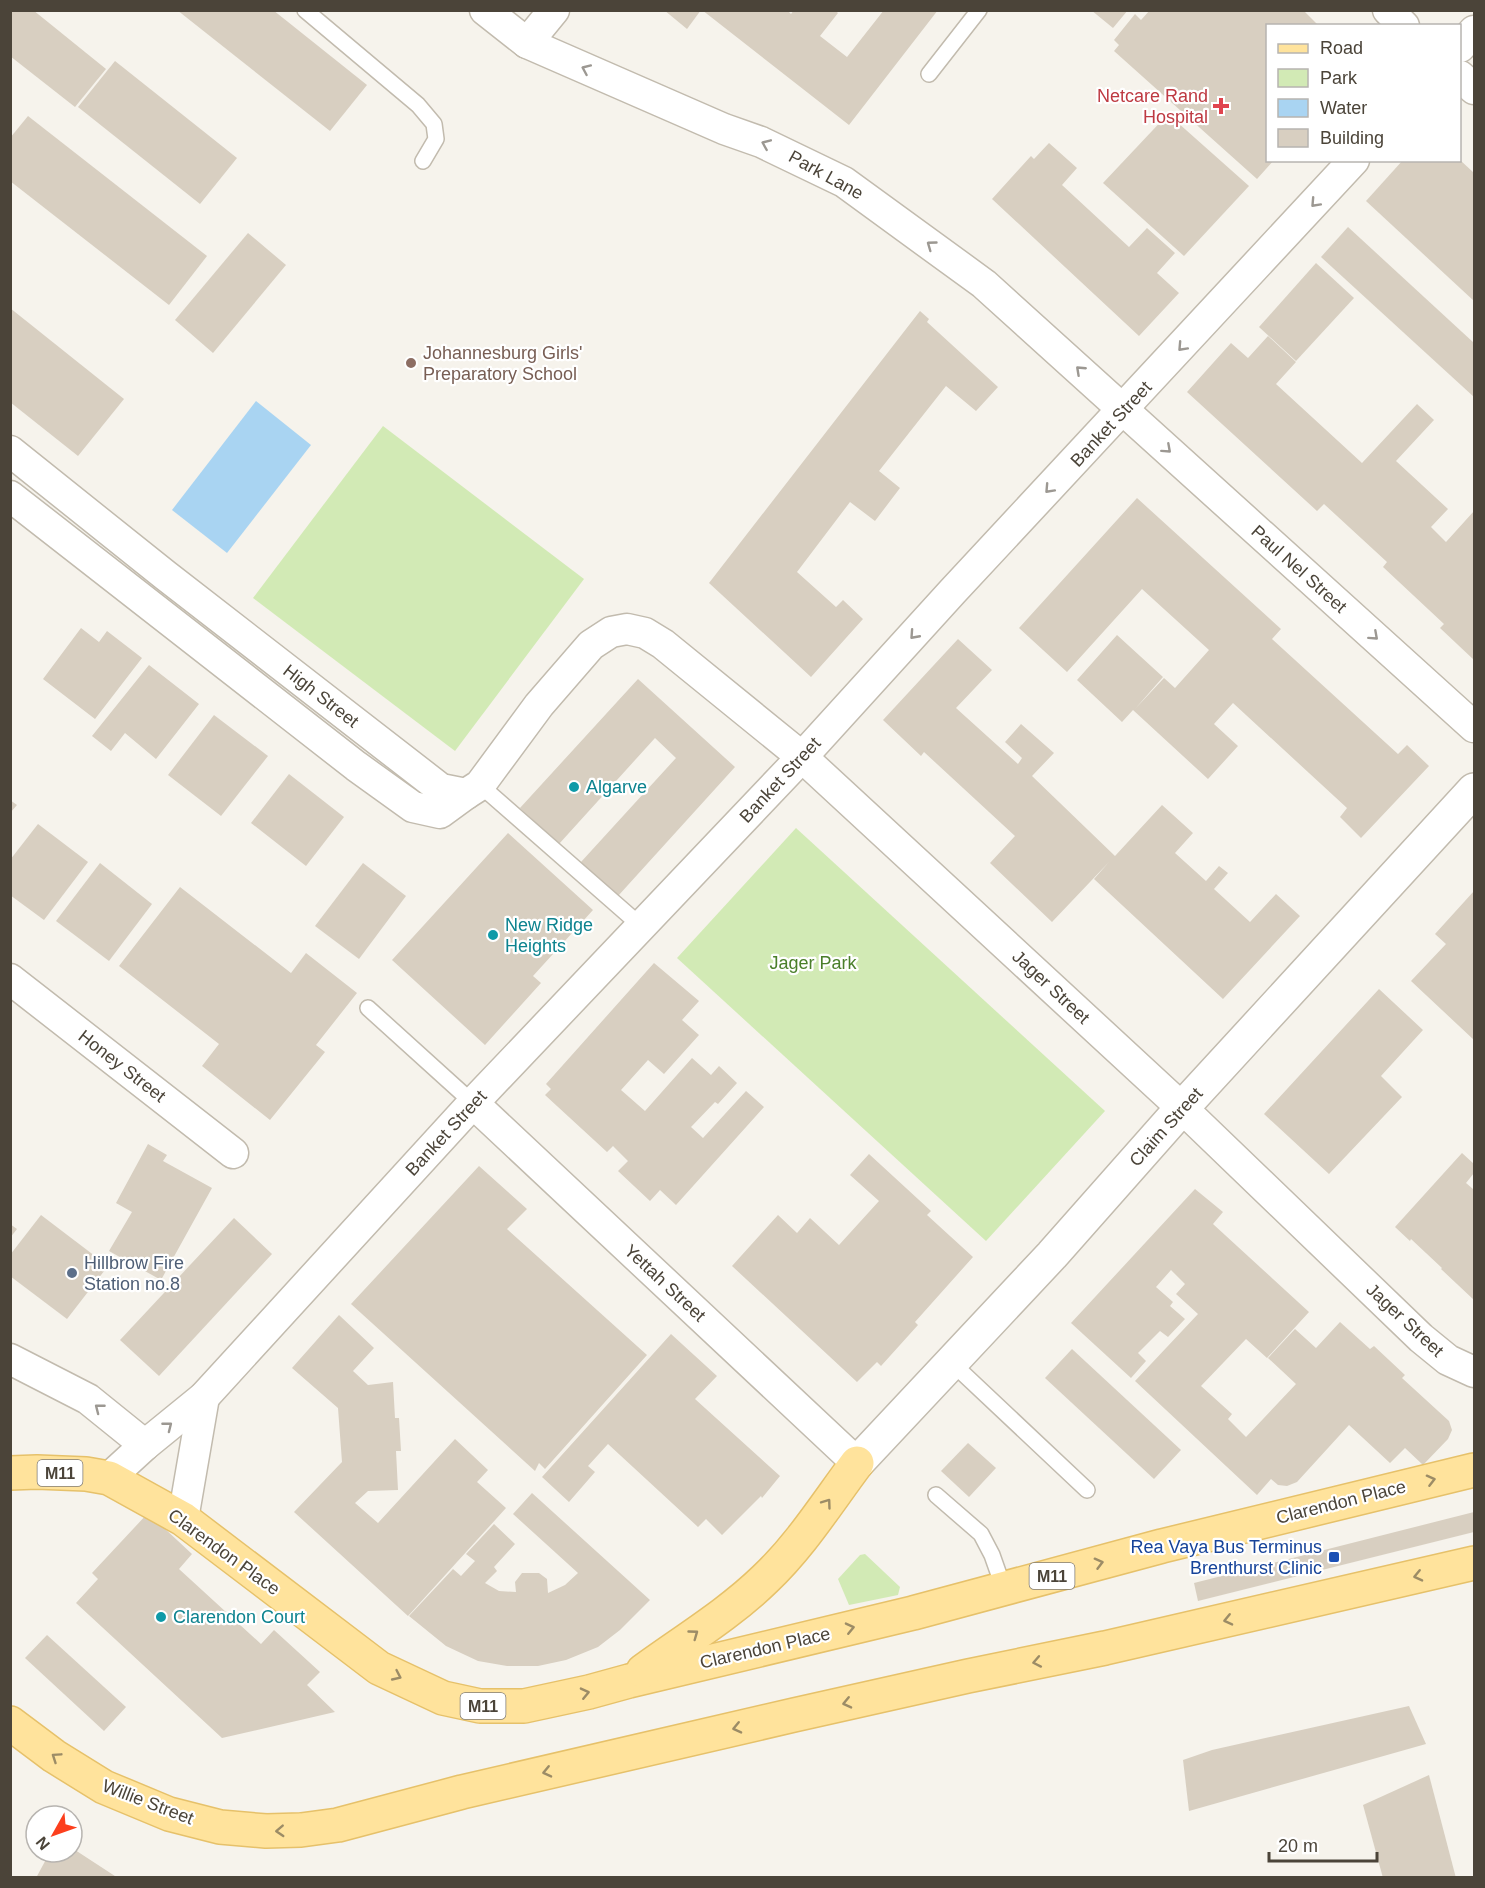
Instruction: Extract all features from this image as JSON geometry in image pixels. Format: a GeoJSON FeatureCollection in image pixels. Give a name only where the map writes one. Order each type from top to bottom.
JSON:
{"type":"FeatureCollection","features":[{"type":"Feature","properties":{"kind":"main road"},"geometry":{"type":"LineString","coordinates":[[629,1681],[735,1605],[765,1580],[799,1543],[857,1463]]}},
{"type":"Feature","properties":{"kind":"main road","name":"Clarendon Place"},"geometry":{"type":"LineString","coordinates":[[109,1478],[183,1519],[379,1668],[443,1698],[480,1706],[524,1706],[913,1613],[1162,1546],[1474,1470]]}},
{"type":"Feature","properties":{"kind":"main road","name":"M11"},"geometry":{"type":"LineString","coordinates":[[10,1473],[86,1474],[109,1478]]}},
{"type":"Feature","properties":{"kind":"main road","name":"Willie Street"},"geometry":{"type":"LineString","coordinates":[[10,1723],[54,1756],[104,1787],[169,1814],[220,1827],[266,1831],[301,1830],[338,1825],[462,1792],[794,1714],[1105,1648],[1474,1563]]}},
{"type":"Feature","properties":{"kind":"street","name":"Park Lane"},"geometry":{"type":"LineString","coordinates":[[485,10],[527,43],[724,129],[761,142],[844,182],[984,284],[1123,410]]}},
{"type":"Feature","properties":{"kind":"street"},"geometry":{"type":"LineString","coordinates":[[527,43],[554,10]]}},
{"type":"Feature","properties":{"kind":"street"},"geometry":{"type":"LineString","coordinates":[[1388,10],[1402,24]]}},
{"type":"Feature","properties":{"kind":"street"},"geometry":{"type":"LineString","coordinates":[[1461,46],[1474,31]]}},
{"type":"Feature","properties":{"kind":"street"},"geometry":{"type":"LineString","coordinates":[[1461,77],[1474,89]]}},
{"type":"Feature","properties":{"kind":"street","name":"Banket Street"},"geometry":{"type":"LineString","coordinates":[[109,1478],[145,1445],[204,1398],[473,1103],[802,757],[1352,162]]}},
{"type":"Feature","properties":{"kind":"street","name":"Paul Nel Street"},"geometry":{"type":"LineString","coordinates":[[1123,410],[1474,727]]}},
{"type":"Feature","properties":{"kind":"street","name":"High Street"},"geometry":{"type":"LineString","coordinates":[[10,451],[165,575],[441,789],[473,789]]}},
{"type":"Feature","properties":{"kind":"street"},"geometry":{"type":"LineString","coordinates":[[10,496],[356,766],[413,807],[440,813],[473,789]]}},
{"type":"Feature","properties":{"kind":"street","name":"Jager Street"},"geometry":{"type":"LineString","coordinates":[[473,789],[539,705],[591,645],[611,632],[627,629],[645,633],[663,644],[802,757],[1182,1108],[1420,1338],[1448,1360],[1474,1372]]}},
{"type":"Feature","properties":{"kind":"street","name":"Claim Street"},"geometry":{"type":"LineString","coordinates":[[857,1463],[1052,1255],[1182,1108],[1474,790]]}},
{"type":"Feature","properties":{"kind":"street","name":"Honey Street"},"geometry":{"type":"LineString","coordinates":[[10,979],[232,1153]]}},
{"type":"Feature","properties":{"kind":"street","name":"Yettah Street"},"geometry":{"type":"LineString","coordinates":[[473,1103],[857,1463]]}},
{"type":"Feature","properties":{"kind":"street"},"geometry":{"type":"LineString","coordinates":[[10,1359],[88,1399],[145,1445]]}},
{"type":"Feature","properties":{"kind":"street"},"geometry":{"type":"LineString","coordinates":[[183,1519],[204,1398]]}},
{"type":"Feature","properties":{"kind":"lane"},"geometry":{"type":"LineString","coordinates":[[305,10],[418,105],[434,124],[436,139],[423,161]]}},
{"type":"Feature","properties":{"kind":"lane"},"geometry":{"type":"LineString","coordinates":[[929,74],[979,10]]}},
{"type":"Feature","properties":{"kind":"lane"},"geometry":{"type":"LineString","coordinates":[[473,789],[641,926]]}},
{"type":"Feature","properties":{"kind":"lane"},"geometry":{"type":"LineString","coordinates":[[368,1008],[473,1103]]}},
{"type":"Feature","properties":{"kind":"lane"},"geometry":{"type":"LineString","coordinates":[[951,1362],[1087,1491]]}},
{"type":"Feature","properties":{"kind":"lane"},"geometry":{"type":"LineString","coordinates":[[936,1495],[981,1534],[992,1555],[1004,1589]]}},
{"type":"Feature","properties":{"kind":"green space"},"geometry":{"type":"Polygon","coordinates":[[[383,426],[584,579],[455,751],[253,598],[383,426]]]}},
{"type":"Feature","properties":{"kind":"green space","name":"Jager Park"},"geometry":{"type":"Polygon","coordinates":[[[796,828],[1105,1111],[986,1241],[677,958],[796,828]]]}},
{"type":"Feature","properties":{"kind":"green space"},"geometry":{"type":"Polygon","coordinates":[[[865,1554],[900,1587],[898,1595],[849,1605],[838,1579],[860,1555],[865,1554]]]}},
{"type":"Feature","properties":{"kind":"water"},"geometry":{"type":"Polygon","coordinates":[[[256,401],[311,445],[227,553],[172,510],[256,401]]]}},
{"type":"Feature","properties":{"kind":"building"},"geometry":{"type":"Polygon","coordinates":[[[10,10],[33,10],[106,69],[75,107],[10,56],[10,10]]]}},
{"type":"Feature","properties":{"kind":"building"},"geometry":{"type":"Polygon","coordinates":[[[177,10],[273,10],[367,85],[330,131],[177,10]]]}},
{"type":"Feature","properties":{"kind":"building"},"geometry":{"type":"Polygon","coordinates":[[[664,10],[701,10],[687,29],[664,10]]]}},
{"type":"Feature","properties":{"kind":"building"},"geometry":{"type":"Polygon","coordinates":[[[702,10],[787,10],[791,14],[794,10],[835,10],[838,13],[820,36],[847,57],[884,10],[938,10],[849,125],[702,10]]]}},
{"type":"Feature","properties":{"kind":"building"},"geometry":{"type":"Polygon","coordinates":[[[1091,10],[1128,10],[1113,28],[1091,10]]]}},
{"type":"Feature","properties":{"kind":"building","name":"Netcare Rand Hospital"},"geometry":{"type":"Polygon","coordinates":[[[1150,10],[1303,10],[1317,24],[1266,24],[1266,162],[1272,162],[1257,179],[1114,51],[1119,45],[1114,40],[1135,14],[1141,20],[1150,10]]]}},
{"type":"Feature","properties":{"kind":"building"},"geometry":{"type":"Polygon","coordinates":[[[115,61],[237,158],[200,204],[78,107],[115,61]]]}},
{"type":"Feature","properties":{"kind":"building"},"geometry":{"type":"Polygon","coordinates":[[[1168,114],[1249,186],[1184,256],[1103,183],[1168,114]]]}},
{"type":"Feature","properties":{"kind":"building"},"geometry":{"type":"Polygon","coordinates":[[[28,116],[207,256],[169,305],[10,181],[10,138],[28,116]]]}},
{"type":"Feature","properties":{"kind":"building"},"geometry":{"type":"Polygon","coordinates":[[[1049,143],[1077,168],[1062,185],[1129,247],[1147,228],[1175,253],[1157,273],[1179,293],[1139,336],[992,199],[1031,156],[1034,159],[1049,143]]]}},
{"type":"Feature","properties":{"kind":"building"},"geometry":{"type":"Polygon","coordinates":[[[1461,161],[1474,173],[1474,301],[1366,201],[1401,162],[1461,161]]]}},
{"type":"Feature","properties":{"kind":"building"},"geometry":{"type":"Polygon","coordinates":[[[1348,227],[1474,343],[1474,397],[1321,257],[1348,227]]]}},
{"type":"Feature","properties":{"kind":"building"},"geometry":{"type":"Polygon","coordinates":[[[248,233],[286,265],[213,353],[175,320],[248,233]]]}},
{"type":"Feature","properties":{"kind":"building"},"geometry":{"type":"Polygon","coordinates":[[[1316,263],[1354,298],[1296,361],[1259,327],[1316,263]]]}},
{"type":"Feature","properties":{"kind":"building"},"geometry":{"type":"Polygon","coordinates":[[[10,308],[124,399],[78,456],[10,402],[10,308]]]}},
{"type":"Feature","properties":{"kind":"building"},"geometry":{"type":"Polygon","coordinates":[[[920,311],[929,319],[927,322],[998,387],[976,411],[946,386],[879,471],[900,488],[875,521],[850,502],[797,572],[836,607],[843,600],[863,619],[811,677],[709,583],[920,311]]]}},
{"type":"Feature","properties":{"kind":"building"},"geometry":{"type":"Polygon","coordinates":[[[1268,336],[1296,362],[1276,384],[1362,463],[1417,404],[1434,420],[1396,461],[1448,509],[1431,527],[1446,542],[1474,511],[1474,660],[1440,628],[1444,624],[1383,567],[1387,562],[1324,504],[1317,511],[1187,392],[1231,343],[1248,358],[1268,336]]]}},
{"type":"Feature","properties":{"kind":"building"},"geometry":{"type":"Polygon","coordinates":[[[1137,498],[1281,629],[1272,639],[1398,754],[1407,745],[1429,766],[1361,838],[1340,817],[1347,808],[1233,703],[1214,724],[1238,746],[1208,779],[1133,710],[1122,722],[1077,680],[1117,635],[1163,677],[1135,709],[1164,678],[1175,688],[1209,650],[1142,589],[1067,672],[1019,628],[1137,498]]]}},
{"type":"Feature","properties":{"kind":"building"},"geometry":{"type":"Polygon","coordinates":[[[81,628],[99,642],[107,631],[142,658],[95,719],[43,679],[81,628]]]}},
{"type":"Feature","properties":{"kind":"building"},"geometry":{"type":"Polygon","coordinates":[[[958,639],[992,670],[956,708],[1018,764],[1022,758],[1005,742],[1021,724],[1054,753],[1032,776],[1115,856],[1162,805],[1193,833],[1175,853],[1206,881],[1219,866],[1228,873],[1214,889],[1250,922],[1276,894],[1300,916],[1223,999],[1094,879],[1109,862],[1052,922],[990,863],[1015,836],[924,752],[921,756],[883,720],[958,639]]]}},
{"type":"Feature","properties":{"kind":"building"},"geometry":{"type":"Polygon","coordinates":[[[149,665],[199,704],[156,759],[125,733],[111,751],[92,736],[149,665]]]}},
{"type":"Feature","properties":{"kind":"building","name":"Algarve"},"geometry":{"type":"Polygon","coordinates":[[[638,679],[735,767],[618,896],[581,862],[676,758],[655,738],[559,844],[520,808],[638,679]]]}},
{"type":"Feature","properties":{"kind":"building"},"geometry":{"type":"Polygon","coordinates":[[[214,715],[268,756],[221,816],[168,775],[214,715]]]}},
{"type":"Feature","properties":{"kind":"building"},"geometry":{"type":"Polygon","coordinates":[[[289,774],[344,817],[306,866],[251,823],[289,774]]]}},
{"type":"Feature","properties":{"kind":"building"},"geometry":{"type":"Polygon","coordinates":[[[10,800],[17,805],[10,813],[10,800]]]}},
{"type":"Feature","properties":{"kind":"building"},"geometry":{"type":"Polygon","coordinates":[[[38,824],[88,862],[44,920],[10,895],[10,860],[38,824]]]}},
{"type":"Feature","properties":{"kind":"building","name":"New Ridge Heights"},"geometry":{"type":"Polygon","coordinates":[[[508,833],[593,910],[533,976],[541,983],[485,1045],[392,960],[508,833]]]}},
{"type":"Feature","properties":{"kind":"building"},"geometry":{"type":"Polygon","coordinates":[[[100,863],[152,904],[109,961],[56,921],[100,863]]]}},
{"type":"Feature","properties":{"kind":"building"},"geometry":{"type":"Polygon","coordinates":[[[363,863],[406,896],[359,959],[315,926],[363,863]]]}},
{"type":"Feature","properties":{"kind":"building"},"geometry":{"type":"Polygon","coordinates":[[[180,887],[291,973],[306,953],[357,993],[316,1045],[325,1052],[270,1120],[202,1066],[219,1044],[119,966],[180,887]]]}},
{"type":"Feature","properties":{"kind":"building"},"geometry":{"type":"Polygon","coordinates":[[[1474,891],[1474,1040],[1411,981],[1446,944],[1435,934],[1474,891]]]}},
{"type":"Feature","properties":{"kind":"building"},"geometry":{"type":"Polygon","coordinates":[[[654,963],[699,1001],[682,1020],[699,1035],[664,1074],[648,1060],[621,1090],[645,1111],[692,1058],[711,1075],[719,1066],[737,1083],[718,1104],[715,1102],[691,1127],[703,1138],[746,1091],[764,1107],[676,1205],[660,1190],[650,1201],[618,1171],[628,1161],[613,1146],[607,1152],[545,1095],[551,1089],[546,1084],[654,963]]]}},
{"type":"Feature","properties":{"kind":"building"},"geometry":{"type":"Polygon","coordinates":[[[1379,989],[1423,1030],[1381,1076],[1402,1097],[1329,1174],[1264,1114],[1379,989]]]}},
{"type":"Feature","properties":{"kind":"building"},"geometry":{"type":"Polygon","coordinates":[[[148,1144],[167,1155],[163,1161],[212,1188],[161,1280],[109,1251],[132,1212],[116,1203],[148,1144]]]}},
{"type":"Feature","properties":{"kind":"building"},"geometry":{"type":"Polygon","coordinates":[[[1462,1153],[1474,1164],[1474,1173],[1466,1183],[1474,1188],[1474,1300],[1411,1239],[1410,1241],[1395,1227],[1462,1153]]]}},
{"type":"Feature","properties":{"kind":"building"},"geometry":{"type":"Polygon","coordinates":[[[869,1154],[931,1211],[927,1215],[973,1257],[915,1322],[918,1325],[881,1366],[877,1362],[857,1382],[732,1266],[778,1215],[797,1233],[810,1218],[839,1245],[879,1201],[850,1175],[869,1154]]]}},
{"type":"Feature","properties":{"kind":"building"},"geometry":{"type":"Polygon","coordinates":[[[479,1166],[527,1209],[507,1229],[647,1355],[545,1469],[539,1463],[535,1471],[351,1304],[479,1166]]]}},
{"type":"Feature","properties":{"kind":"building"},"geometry":{"type":"Polygon","coordinates":[[[1195,1189],[1223,1212],[1213,1224],[1309,1312],[1267,1358],[1246,1339],[1201,1386],[1232,1414],[1228,1419],[1246,1437],[1296,1384],[1268,1358],[1295,1329],[1316,1348],[1340,1322],[1370,1349],[1374,1346],[1405,1375],[1402,1378],[1449,1421],[1452,1430],[1448,1439],[1423,1465],[1405,1448],[1390,1463],[1349,1425],[1297,1482],[1287,1486],[1278,1485],[1271,1479],[1257,1495],[1135,1381],[1198,1314],[1176,1294],[1185,1284],[1171,1270],[1156,1287],[1173,1302],[1170,1306],[1185,1319],[1168,1337],[1160,1331],[1138,1353],[1146,1361],[1131,1378],[1071,1323],[1195,1189]]]}},
{"type":"Feature","properties":{"kind":"building"},"geometry":{"type":"Polygon","coordinates":[[[41,1215],[108,1266],[67,1319],[10,1276],[10,1255],[41,1215]]]}},
{"type":"Feature","properties":{"kind":"building"},"geometry":{"type":"Polygon","coordinates":[[[234,1218],[272,1254],[159,1376],[120,1340],[234,1218]]]}},
{"type":"Feature","properties":{"kind":"building"},"geometry":{"type":"Polygon","coordinates":[[[10,1224],[17,1229],[10,1238],[10,1224]]]}},
{"type":"Feature","properties":{"kind":"building"},"geometry":{"type":"Polygon","coordinates":[[[339,1315],[374,1348],[353,1371],[368,1385],[393,1382],[395,1418],[399,1418],[401,1451],[396,1451],[398,1490],[368,1491],[355,1503],[378,1523],[455,1439],[488,1470],[477,1482],[506,1508],[408,1616],[294,1512],[342,1462],[338,1408],[292,1368],[339,1315]]]}},
{"type":"Feature","properties":{"kind":"building"},"geometry":{"type":"Polygon","coordinates":[[[671,1334],[717,1376],[695,1399],[780,1476],[762,1498],[761,1496],[722,1535],[706,1519],[698,1527],[608,1444],[588,1466],[595,1472],[569,1502],[542,1477],[671,1334]]]}},
{"type":"Feature","properties":{"kind":"building"},"geometry":{"type":"Polygon","coordinates":[[[1072,1349],[1181,1450],[1154,1479],[1045,1378],[1072,1349]]]}},
{"type":"Feature","properties":{"kind":"building"},"geometry":{"type":"Polygon","coordinates":[[[968,1443],[996,1468],[969,1497],[941,1471],[968,1443]]]}},
{"type":"Feature","properties":{"kind":"building"},"geometry":{"type":"Polygon","coordinates":[[[532,1493],[650,1600],[620,1630],[598,1647],[566,1660],[538,1666],[507,1666],[478,1661],[446,1646],[409,1616],[453,1569],[461,1576],[475,1561],[466,1554],[494,1524],[515,1544],[494,1567],[497,1571],[485,1583],[499,1591],[516,1592],[515,1582],[522,1573],[539,1573],[547,1579],[548,1593],[565,1585],[578,1573],[513,1514],[532,1493]]]}},
{"type":"Feature","properties":{"kind":"building","name":"Rea Vaya Bus Terminus Brenthurst Clinic"},"geometry":{"type":"Polygon","coordinates":[[[1474,1512],[1474,1532],[1198,1601],[1194,1583],[1474,1512]]]}},
{"type":"Feature","properties":{"kind":"building","name":"Clarendon Court"},"geometry":{"type":"Polygon","coordinates":[[[148,1513],[192,1554],[179,1569],[261,1644],[274,1630],[320,1672],[307,1685],[335,1712],[222,1738],[76,1603],[98,1579],[92,1573],[148,1513]]]}},
{"type":"Feature","properties":{"kind":"building"},"geometry":{"type":"Polygon","coordinates":[[[47,1635],[126,1707],[104,1731],[25,1658],[47,1635]]]}},
{"type":"Feature","properties":{"kind":"building"},"geometry":{"type":"Polygon","coordinates":[[[1409,1706],[1426,1744],[1189,1811],[1183,1760],[1212,1750],[1409,1706]]]}},
{"type":"Feature","properties":{"kind":"building"},"geometry":{"type":"Polygon","coordinates":[[[1429,1775],[1456,1878],[1383,1878],[1363,1805],[1429,1775]]]}},
{"type":"Feature","properties":{"kind":"building"},"geometry":{"type":"Polygon","coordinates":[[[84,1856],[118,1878],[36,1878],[44,1864],[84,1864],[84,1856]]]}},
{"type":"Feature","properties":{"kind":"place","name":"Netcare Rand Hospital"},"geometry":{"type":"Point","coordinates":[1221,106]}},
{"type":"Feature","properties":{"kind":"place","name":"Johannesburg Girls' Preparatory School"},"geometry":{"type":"Point","coordinates":[411,363]}},
{"type":"Feature","properties":{"kind":"place","name":"Algarve"},"geometry":{"type":"Point","coordinates":[574,787]}},
{"type":"Feature","properties":{"kind":"place","name":"New Ridge Heights"},"geometry":{"type":"Point","coordinates":[493,935]}},
{"type":"Feature","properties":{"kind":"place","name":"Hillbrow Fire Station no.8"},"geometry":{"type":"Point","coordinates":[72,1273]}},
{"type":"Feature","properties":{"kind":"place","name":"Rea Vaya Bus Terminus Brenthurst Clinic"},"geometry":{"type":"Point","coordinates":[1334,1557]}},
{"type":"Feature","properties":{"kind":"place","name":"Clarendon Court"},"geometry":{"type":"Point","coordinates":[161,1617]}}]}
